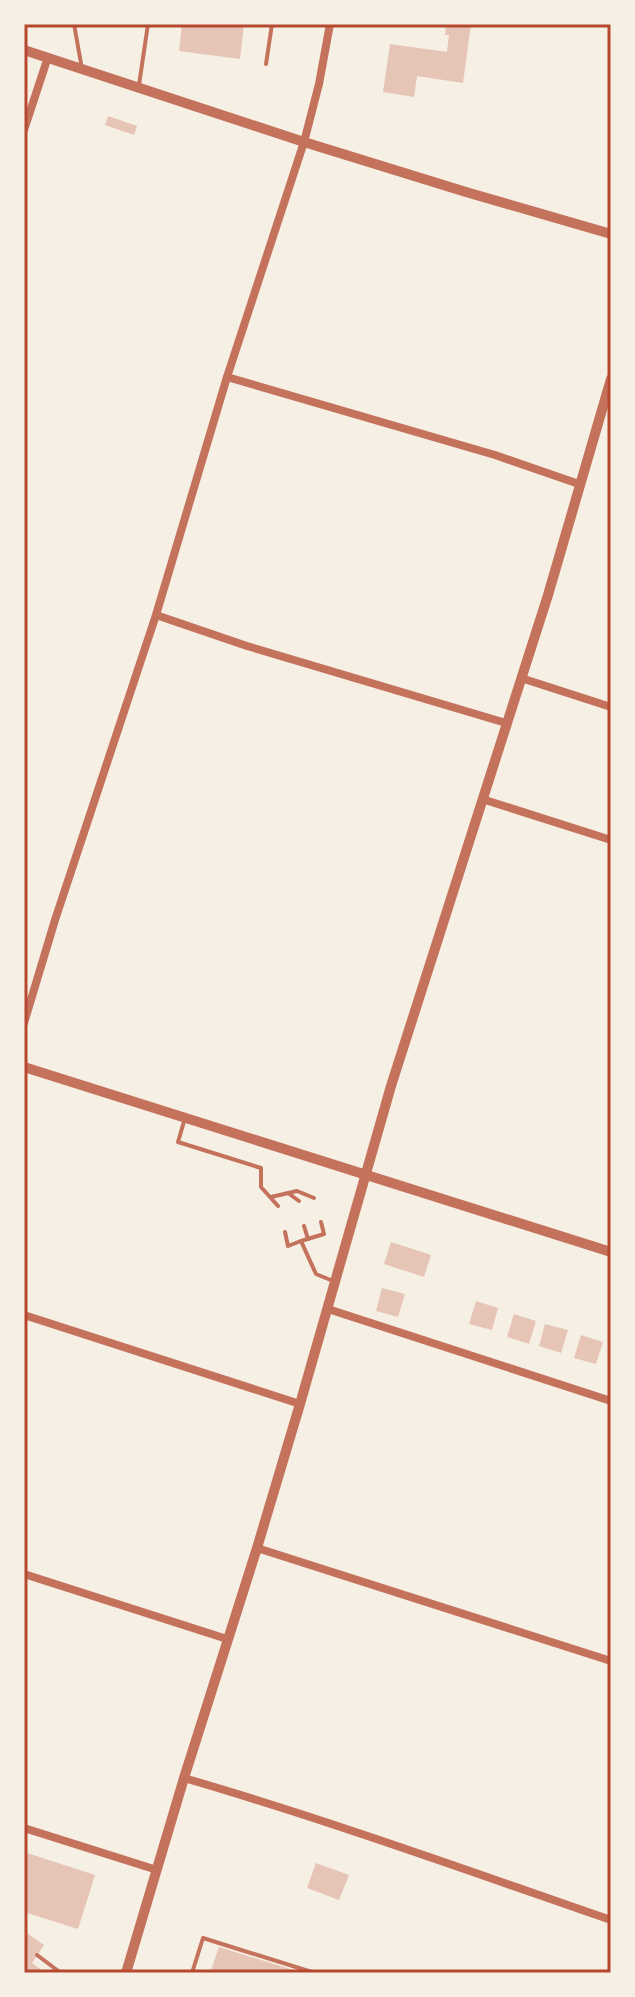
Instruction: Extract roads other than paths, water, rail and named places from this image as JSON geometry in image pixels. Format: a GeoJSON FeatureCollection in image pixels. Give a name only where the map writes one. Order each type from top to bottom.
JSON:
{"type":"FeatureCollection","features":[{"type":"Feature","properties":{"kind":"street"},"geometry":{"type":"LineString","coordinates":[[24,1023],[304,142],[330,24]]}},
{"type":"Feature","properties":{"kind":"street"},"geometry":{"type":"LineString","coordinates":[[24,50],[304,142],[611,234]]}},
{"type":"Feature","properties":{"kind":"street"},"geometry":{"type":"LineString","coordinates":[[24,130],[48,57]]}},
{"type":"Feature","properties":{"kind":"street"},"geometry":{"type":"LineString","coordinates":[[227,377],[495,455],[579,484]]}},
{"type":"Feature","properties":{"kind":"street"},"geometry":{"type":"LineString","coordinates":[[126,1973],[257,1548],[391,1086],[548,595],[611,379]]}},
{"type":"Feature","properties":{"kind":"street"},"geometry":{"type":"LineString","coordinates":[[156,615],[247,646],[506,723]]}},
{"type":"Feature","properties":{"kind":"street"},"geometry":{"type":"LineString","coordinates":[[521,678],[611,707]]}},
{"type":"Feature","properties":{"kind":"street"},"geometry":{"type":"LineString","coordinates":[[482,799],[611,840]]}},
{"type":"Feature","properties":{"kind":"street"},"geometry":{"type":"LineString","coordinates":[[24,1067],[611,1252]]}},
{"type":"Feature","properties":{"kind":"street"},"geometry":{"type":"LineString","coordinates":[[328,1309],[611,1401]]}},
{"type":"Feature","properties":{"kind":"street"},"geometry":{"type":"LineString","coordinates":[[24,1315],[300,1404]]}},
{"type":"Feature","properties":{"kind":"street"},"geometry":{"type":"LineString","coordinates":[[257,1548],[611,1661]]}},
{"type":"Feature","properties":{"kind":"street"},"geometry":{"type":"LineString","coordinates":[[24,1574],[227,1639]]}},
{"type":"Feature","properties":{"kind":"street"},"geometry":{"type":"LineString","coordinates":[[184,1778],[363,1833],[611,1920]]}},
{"type":"Feature","properties":{"kind":"street"},"geometry":{"type":"LineString","coordinates":[[24,1828],[157,1870]]}},
{"type":"Feature","properties":{"kind":"lane"},"geometry":{"type":"LineString","coordinates":[[74,24],[82,69]]}},
{"type":"Feature","properties":{"kind":"lane"},"geometry":{"type":"LineString","coordinates":[[138,87],[148,24]]}},
{"type":"Feature","properties":{"kind":"lane"},"geometry":{"type":"LineString","coordinates":[[266,64],[272,24]]}},
{"type":"Feature","properties":{"kind":"lane"},"geometry":{"type":"LineString","coordinates":[[185,1118],[178,1142],[261,1168],[261,1187],[278,1206]]}},
{"type":"Feature","properties":{"kind":"lane"},"geometry":{"type":"LineString","coordinates":[[270,1197],[297,1191],[314,1198]]}},
{"type":"Feature","properties":{"kind":"lane"},"geometry":{"type":"LineString","coordinates":[[288,1193],[299,1201]]}},
{"type":"Feature","properties":{"kind":"lane"},"geometry":{"type":"LineString","coordinates":[[285,1232],[288,1246],[324,1234],[321,1222]]}},
{"type":"Feature","properties":{"kind":"lane"},"geometry":{"type":"LineString","coordinates":[[304,1226],[308,1239]]}},
{"type":"Feature","properties":{"kind":"lane"},"geometry":{"type":"LineString","coordinates":[[301,1241],[316,1274],[336,1282]]}},
{"type":"Feature","properties":{"kind":"lane"},"geometry":{"type":"LineString","coordinates":[[192,1973],[203,1938],[315,1973]]}},
{"type":"Feature","properties":{"kind":"lane"},"geometry":{"type":"LineString","coordinates":[[37,1955],[61,1973]]}}]}
